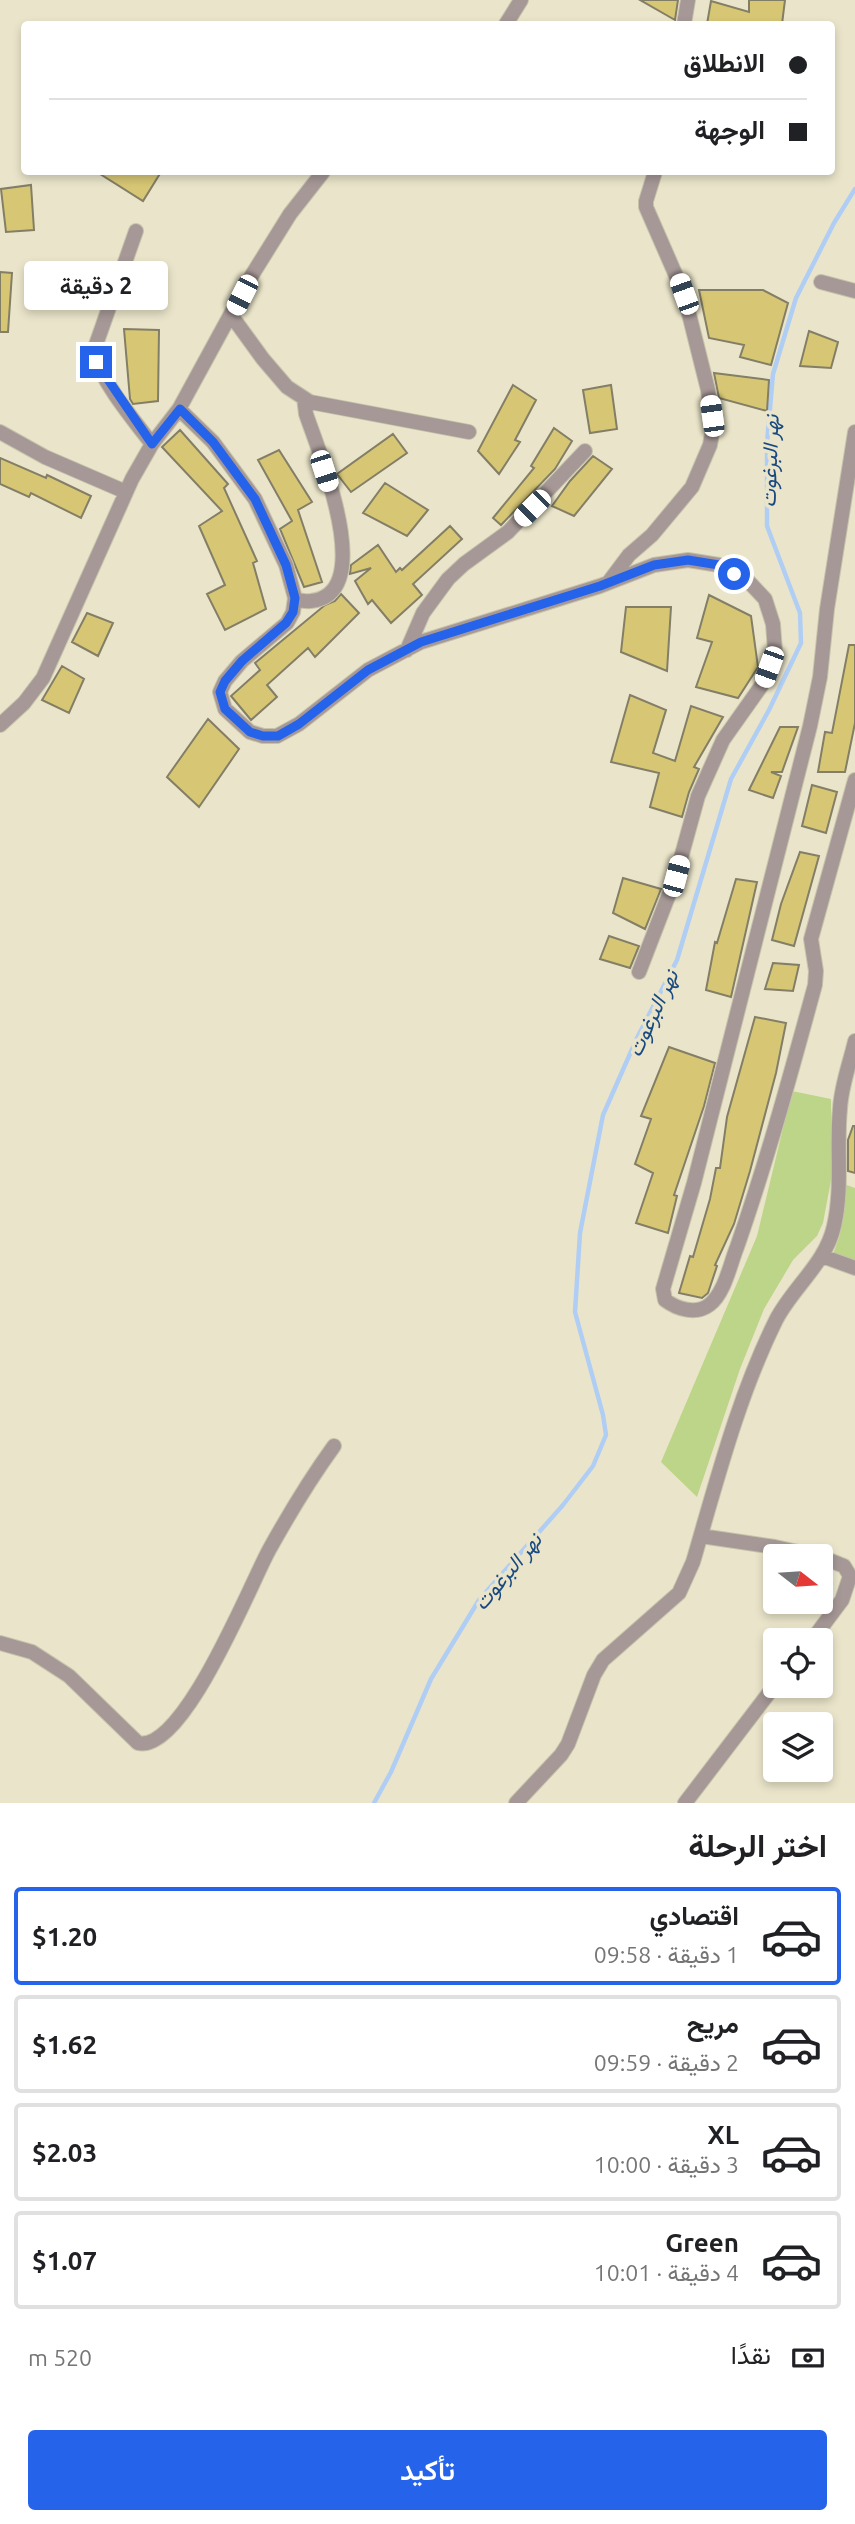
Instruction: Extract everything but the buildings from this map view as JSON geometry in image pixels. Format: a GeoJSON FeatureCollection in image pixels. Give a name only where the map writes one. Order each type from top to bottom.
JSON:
{"type":"FeatureCollection","features":[{"type":"Feature","properties":{"kind":"street"},"geometry":{"type":"LineString","coordinates":[[508,21],[521,0]]}},
{"type":"Feature","properties":{"kind":"street"},"geometry":{"type":"LineString","coordinates":[[684,21],[688,0]]}},
{"type":"Feature","properties":{"kind":"street"},"geometry":{"type":"LineString","coordinates":[[0,725],[24,703],[43,678],[127,492],[152,444],[180,409],[252,275],[290,214],[321,175]]}},
{"type":"Feature","properties":{"kind":"street"},"geometry":{"type":"LineString","coordinates":[[608,583],[629,555],[652,535],[692,487],[710,445],[713,428],[708,390],[684,294],[646,207],[654,175]]}},
{"type":"Feature","properties":{"kind":"street"},"geometry":{"type":"LineString","coordinates":[[136,231],[93,353],[116,393],[152,444]]}},
{"type":"Feature","properties":{"kind":"street"},"geometry":{"type":"LineString","coordinates":[[821,282],[855,291]]}},
{"type":"Feature","properties":{"kind":"street"},"geometry":{"type":"LineString","coordinates":[[232,315],[278,377],[303,398],[333,408],[469,432]]}},
{"type":"Feature","properties":{"kind":"street"},"geometry":{"type":"LineString","coordinates":[[295,600],[312,601],[325,596],[336,586],[344,564],[340,518],[303,398]]}},
{"type":"Feature","properties":{"kind":"street"},"geometry":{"type":"LineString","coordinates":[[180,409],[213,442],[255,499],[286,565],[295,600],[293,612],[286,623],[242,661],[225,681],[220,692],[225,709],[250,732],[263,736],[278,736],[299,724],[368,670],[421,642],[608,583],[654,565],[688,560],[719,565],[750,582],[765,599],[773,624],[775,651],[764,682],[723,740],[698,796],[676,876],[639,972]]}},
{"type":"Feature","properties":{"kind":"street"},"geometry":{"type":"LineString","coordinates":[[0,432],[45,457],[127,492]]}},
{"type":"Feature","properties":{"kind":"street"},"geometry":{"type":"LineString","coordinates":[[855,432],[850,497],[827,609],[820,677],[810,726],[694,1183],[663,1289],[665,1300],[682,1310],[705,1307],[711,1304],[718,1294],[756,1194],[815,985],[816,971],[811,939],[853,796],[855,780]]}},
{"type":"Feature","properties":{"kind":"street"},"geometry":{"type":"LineString","coordinates":[[407,650],[423,613],[448,579],[508,532],[584,451]]}},
{"type":"Feature","properties":{"kind":"street"},"geometry":{"type":"LineString","coordinates":[[516,1803],[568,1744],[594,1675],[603,1660],[678,1593],[693,1562],[730,1433],[777,1319],[796,1288],[822,1256],[834,1226],[840,1107],[855,1041]]}},
{"type":"Feature","properties":{"kind":"street"},"geometry":{"type":"LineString","coordinates":[[822,1256],[855,1268]]}},
{"type":"Feature","properties":{"kind":"street"},"geometry":{"type":"LineString","coordinates":[[0,1643],[32,1652],[69,1676],[138,1743],[148,1744],[155,1741],[165,1734],[189,1704],[236,1623],[268,1553],[312,1475],[334,1446]]}},
{"type":"Feature","properties":{"kind":"street"},"geometry":{"type":"LineString","coordinates":[[701,1536],[763,1545]]}},
{"type":"Feature","properties":{"kind":"street"},"geometry":{"type":"LineString","coordinates":[[833,1562],[844,1566],[850,1576],[842,1600],[833,1612]]}},
{"type":"Feature","properties":{"kind":"street"},"geometry":{"type":"LineString","coordinates":[[685,1803],[765,1698]]}},
{"type":"Feature","properties":{"kind":"green space"},"geometry":{"type":"Polygon","coordinates":[[[792,1091],[831,1099],[832,1175],[823,1223],[817,1236],[793,1260],[764,1309],[740,1369],[697,1497],[661,1462],[757,1236],[792,1091]]]}},
{"type":"Feature","properties":{"kind":"green space"},"geometry":{"type":"Polygon","coordinates":[[[844,1184],[855,1188],[855,1262],[833,1254],[840,1235],[837,1226],[844,1184]]]}},
{"type":"Feature","properties":{"kind":"waterway","name":"نهر البرغوت"},"geometry":{"type":"LineString","coordinates":[[374,1803],[391,1772],[431,1679],[479,1600],[563,1505],[593,1466],[606,1435],[575,1312],[580,1233],[603,1115],[637,1038],[677,960],[731,779],[769,710],[801,643],[800,613],[767,526],[767,443],[773,374],[796,298],[834,223],[855,189]]}},
{"type":"Feature","properties":{"kind":"route"},"geometry":{"type":"LineString","coordinates":[[96,362],[152,444],[180,409],[213,442],[255,499],[286,565],[295,598],[293,612],[286,623],[242,661],[225,681],[220,692],[225,709],[250,732],[263,736],[278,736],[299,724],[368,670],[421,642],[600,586],[654,565],[688,560],[719,565],[734,574]]}}]}
